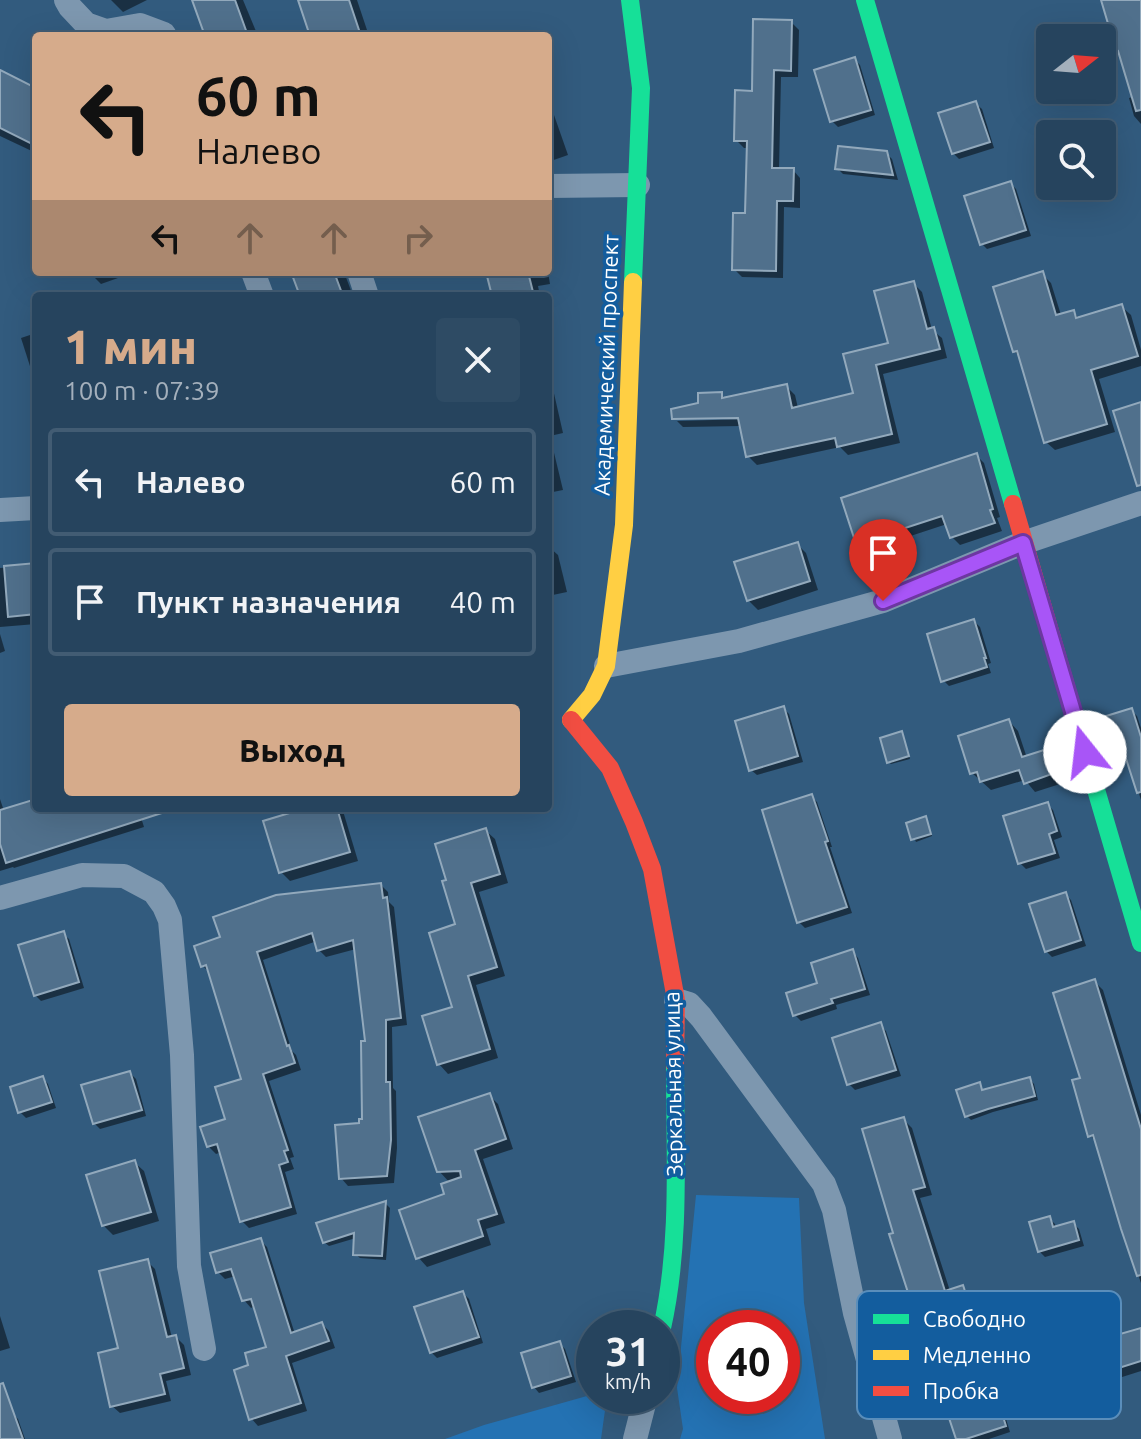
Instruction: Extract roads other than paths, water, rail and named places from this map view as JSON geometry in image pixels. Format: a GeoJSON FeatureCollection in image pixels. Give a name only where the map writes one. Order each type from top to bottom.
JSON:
{"type":"FeatureCollection","features":[{"type":"Feature","properties":{"kind":"street"},"geometry":{"type":"LineString","coordinates":[[66,0],[86,24],[106,31],[140,25],[159,32]]}},
{"type":"Feature","properties":{"kind":"street"},"geometry":{"type":"LineString","coordinates":[[865,0],[1141,943]]}},
{"type":"Feature","properties":{"kind":"street","name":"Академический проспект"},"geometry":{"type":"LineString","coordinates":[[565,718],[592,695],[606,666],[624,525],[641,88],[633,1]]}},
{"type":"Feature","properties":{"kind":"street"},"geometry":{"type":"LineString","coordinates":[[552,186],[638,185]]}},
{"type":"Feature","properties":{"kind":"street"},"geometry":{"type":"LineString","coordinates":[[606,666],[739,641],[883,601],[1023,543],[1141,503]]}},
{"type":"Feature","properties":{"kind":"street"},"geometry":{"type":"LineString","coordinates":[[0,510],[32,508]]}},
{"type":"Feature","properties":{"kind":"street","name":"Зеркальная улица"},"geometry":{"type":"LineString","coordinates":[[565,718],[610,768],[634,822],[652,869],[676,1000],[674,1233],[666,1310]]}},
{"type":"Feature","properties":{"kind":"street"},"geometry":{"type":"LineString","coordinates":[[0,898],[82,875],[124,876],[154,892],[164,906],[170,920],[182,1055],[189,1266],[204,1349]]}},
{"type":"Feature","properties":{"kind":"street"},"geometry":{"type":"LineString","coordinates":[[676,1000],[689,1004],[701,1017],[824,1184],[834,1210],[857,1320]]}},
{"type":"Feature","properties":{"kind":"street"},"geometry":{"type":"LineString","coordinates":[[635,1439],[641,1414]]}},
{"type":"Feature","properties":{"kind":"street"},"geometry":{"type":"LineString","coordinates":[[884,1419],[890,1439]]}}]}
